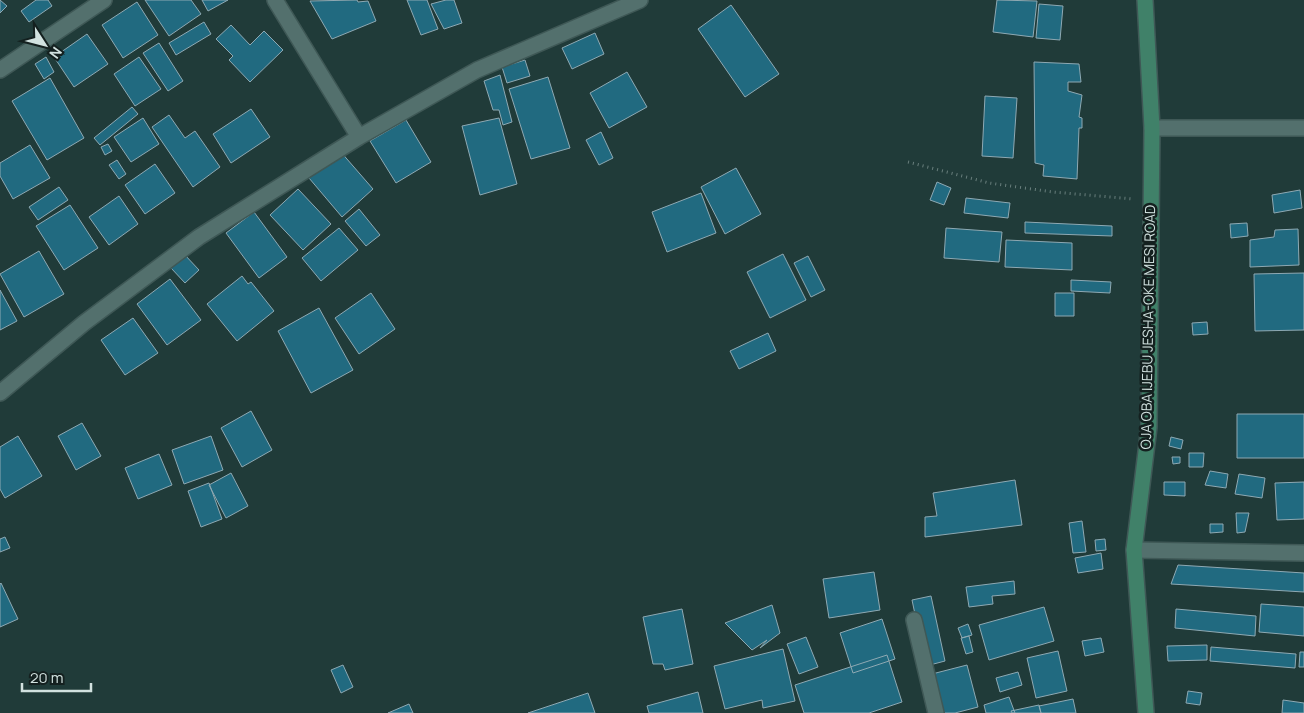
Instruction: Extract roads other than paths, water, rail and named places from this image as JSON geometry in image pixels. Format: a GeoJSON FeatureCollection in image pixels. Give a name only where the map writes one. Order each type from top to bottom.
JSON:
{"type":"FeatureCollection","features":[{"type":"Feature","properties":{"kind":"main road","name":"OJA OBA IJEBU JESHA-OKE MESI ROAD"},"geometry":{"type":"LineString","coordinates":[[1145,0],[1152,128],[1149,427],[1134,550],[1146,713]]}},
{"type":"Feature","properties":{"kind":"street"},"geometry":{"type":"LineString","coordinates":[[0,70],[104,0]]}},
{"type":"Feature","properties":{"kind":"street"},"geometry":{"type":"LineString","coordinates":[[275,0],[359,138]]}},
{"type":"Feature","properties":{"kind":"street"},"geometry":{"type":"LineString","coordinates":[[0,393],[84,323],[199,237],[359,138],[477,70],[640,0]]}},
{"type":"Feature","properties":{"kind":"street"},"geometry":{"type":"LineString","coordinates":[[1152,128],[1304,128]]}},
{"type":"Feature","properties":{"kind":"street"},"geometry":{"type":"LineString","coordinates":[[1134,550],[1304,553]]}},
{"type":"Feature","properties":{"kind":"street"},"geometry":{"type":"LineString","coordinates":[[914,620],[936,713]]}}]}
